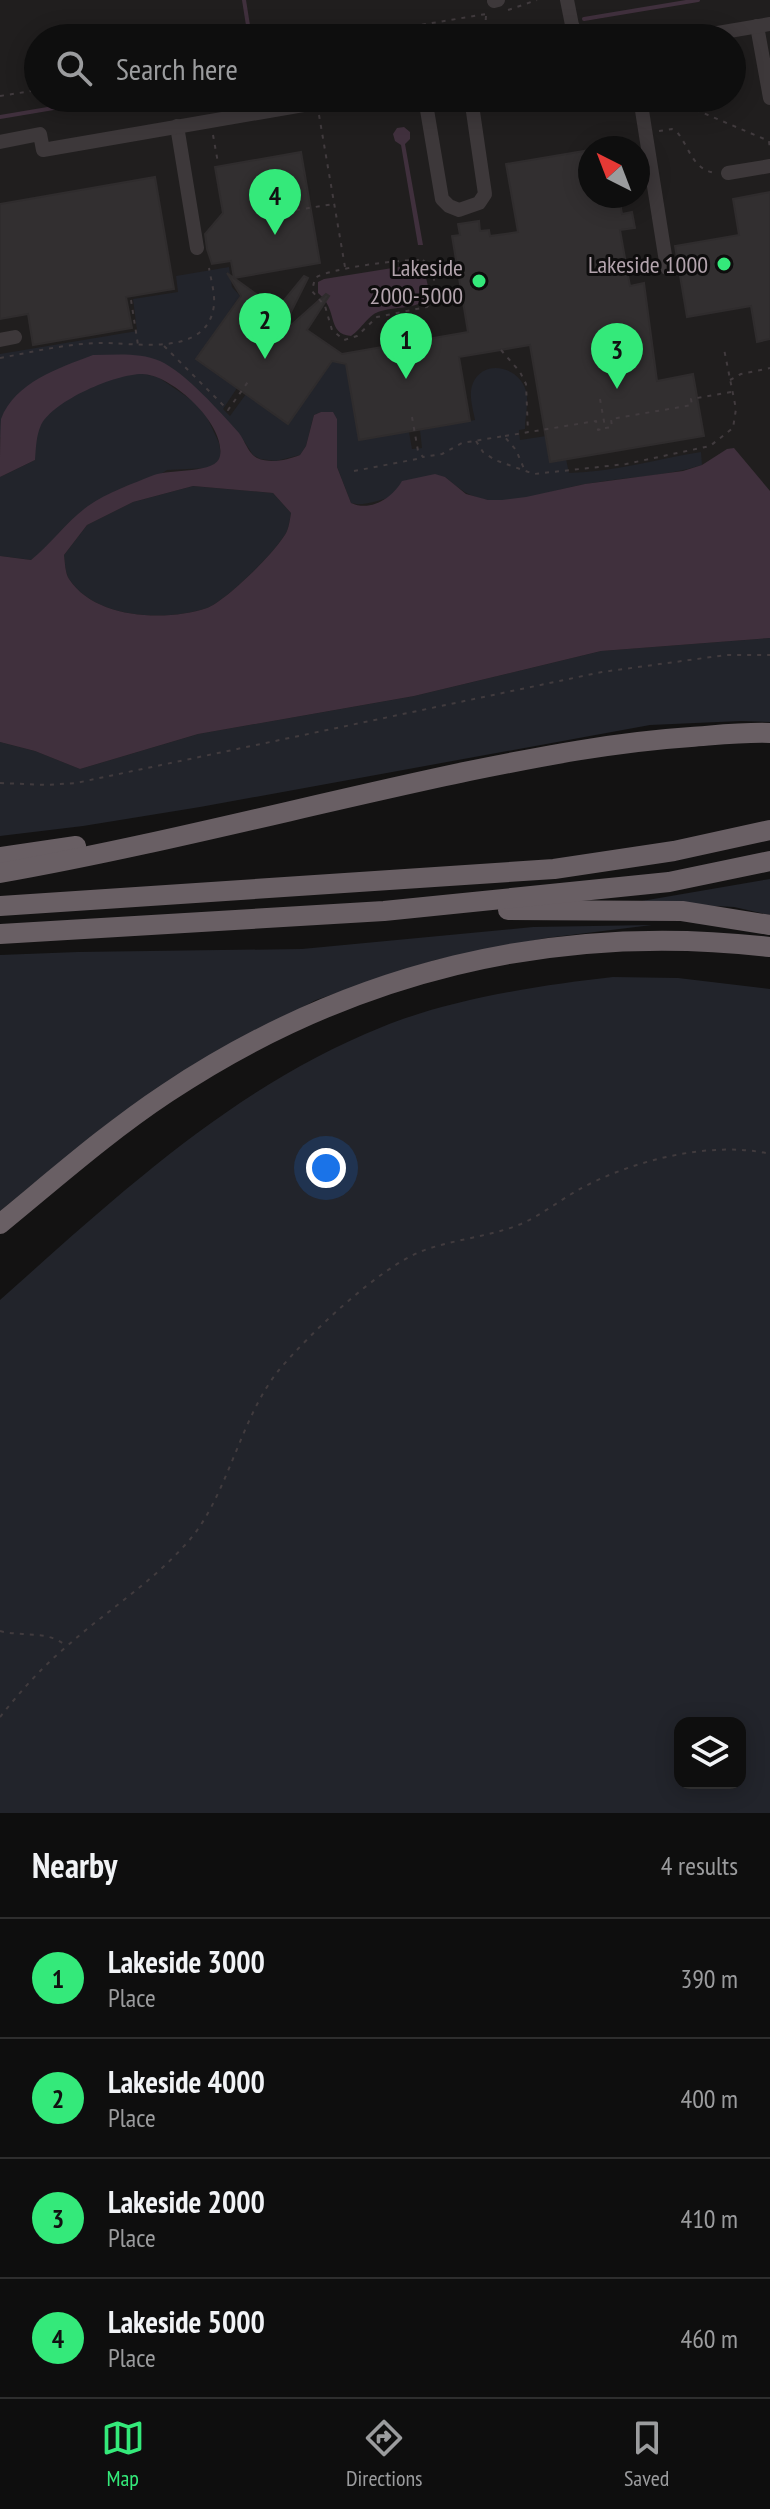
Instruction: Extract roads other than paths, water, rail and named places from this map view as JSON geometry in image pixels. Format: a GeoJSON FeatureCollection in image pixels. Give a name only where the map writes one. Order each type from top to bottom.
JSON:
{"type":"FeatureCollection","features":[{"type":"Feature","properties":{"kind":"highway"},"geometry":{"type":"LineString","coordinates":[[0,873],[162,842],[554,753],[665,739],[770,733]]}},
{"type":"Feature","properties":{"kind":"highway"},"geometry":{"type":"LineString","coordinates":[[0,857],[207,822],[242,822]]}},
{"type":"Feature","properties":{"kind":"highway"},"geometry":{"type":"LineString","coordinates":[[0,906],[554,869],[674,851],[770,830]]}},
{"type":"Feature","properties":{"kind":"highway"},"geometry":{"type":"LineString","coordinates":[[0,934],[384,911],[669,882],[770,861]]}},
{"type":"Feature","properties":{"kind":"highway"},"geometry":{"type":"LineString","coordinates":[[384,911],[682,911],[770,925]]}},
{"type":"Feature","properties":{"kind":"highway"},"geometry":{"type":"LineString","coordinates":[[0,1224],[166,1093],[297,1021],[365,993],[484,957],[555,946],[631,940],[722,942],[770,947]]}},
{"type":"Feature","properties":{"kind":"lane"},"geometry":{"type":"LineString","coordinates":[[567,0],[572,24]]}},
{"type":"Feature","properties":{"kind":"lane"},"geometry":{"type":"LineString","coordinates":[[764,25],[770,98]]}},
{"type":"Feature","properties":{"kind":"lane"},"geometry":{"type":"LineString","coordinates":[[0,142],[40,134],[43,150],[259,112]]}},
{"type":"Feature","properties":{"kind":"lane"},"geometry":{"type":"LineString","coordinates":[[427,112],[442,199],[459,210],[479,203],[485,194],[473,112]]}},
{"type":"Feature","properties":{"kind":"lane"},"geometry":{"type":"LineString","coordinates":[[642,112],[667,268]]}},
{"type":"Feature","properties":{"kind":"lane"},"geometry":{"type":"LineString","coordinates":[[177,126],[197,248]]}},
{"type":"Feature","properties":{"kind":"lane"},"geometry":{"type":"LineString","coordinates":[[728,173],[770,166]]}},
{"type":"Feature","properties":{"kind":"lane"},"geometry":{"type":"LineString","coordinates":[[0,340],[15,337]]}},
{"type":"Feature","properties":{"kind":"waterway"},"geometry":{"type":"LineString","coordinates":[[244,0],[248,24]]}},
{"type":"Feature","properties":{"kind":"waterway"},"geometry":{"type":"LineString","coordinates":[[584,19],[698,0]]}},
{"type":"Feature","properties":{"kind":"waterway"},"geometry":{"type":"LineString","coordinates":[[0,117],[30,112]]}},
{"type":"Feature","properties":{"kind":"place","name":"Lakeside 5000"},"geometry":{"type":"Point","coordinates":[275,235]}},
{"type":"Feature","properties":{"kind":"place","name":"Lakeside 1000"},"geometry":{"type":"Point","coordinates":[724,264]}},
{"type":"Feature","properties":{"kind":"place","name":"Lakeside 2000-5000"},"geometry":{"type":"Point","coordinates":[479,281]}},
{"type":"Feature","properties":{"kind":"place","name":"Lakeside 4000"},"geometry":{"type":"Point","coordinates":[265,359]}},
{"type":"Feature","properties":{"kind":"place","name":"Lakeside 3000"},"geometry":{"type":"Point","coordinates":[406,379]}},
{"type":"Feature","properties":{"kind":"place","name":"Lakeside 2000"},"geometry":{"type":"Point","coordinates":[617,389]}}]}
